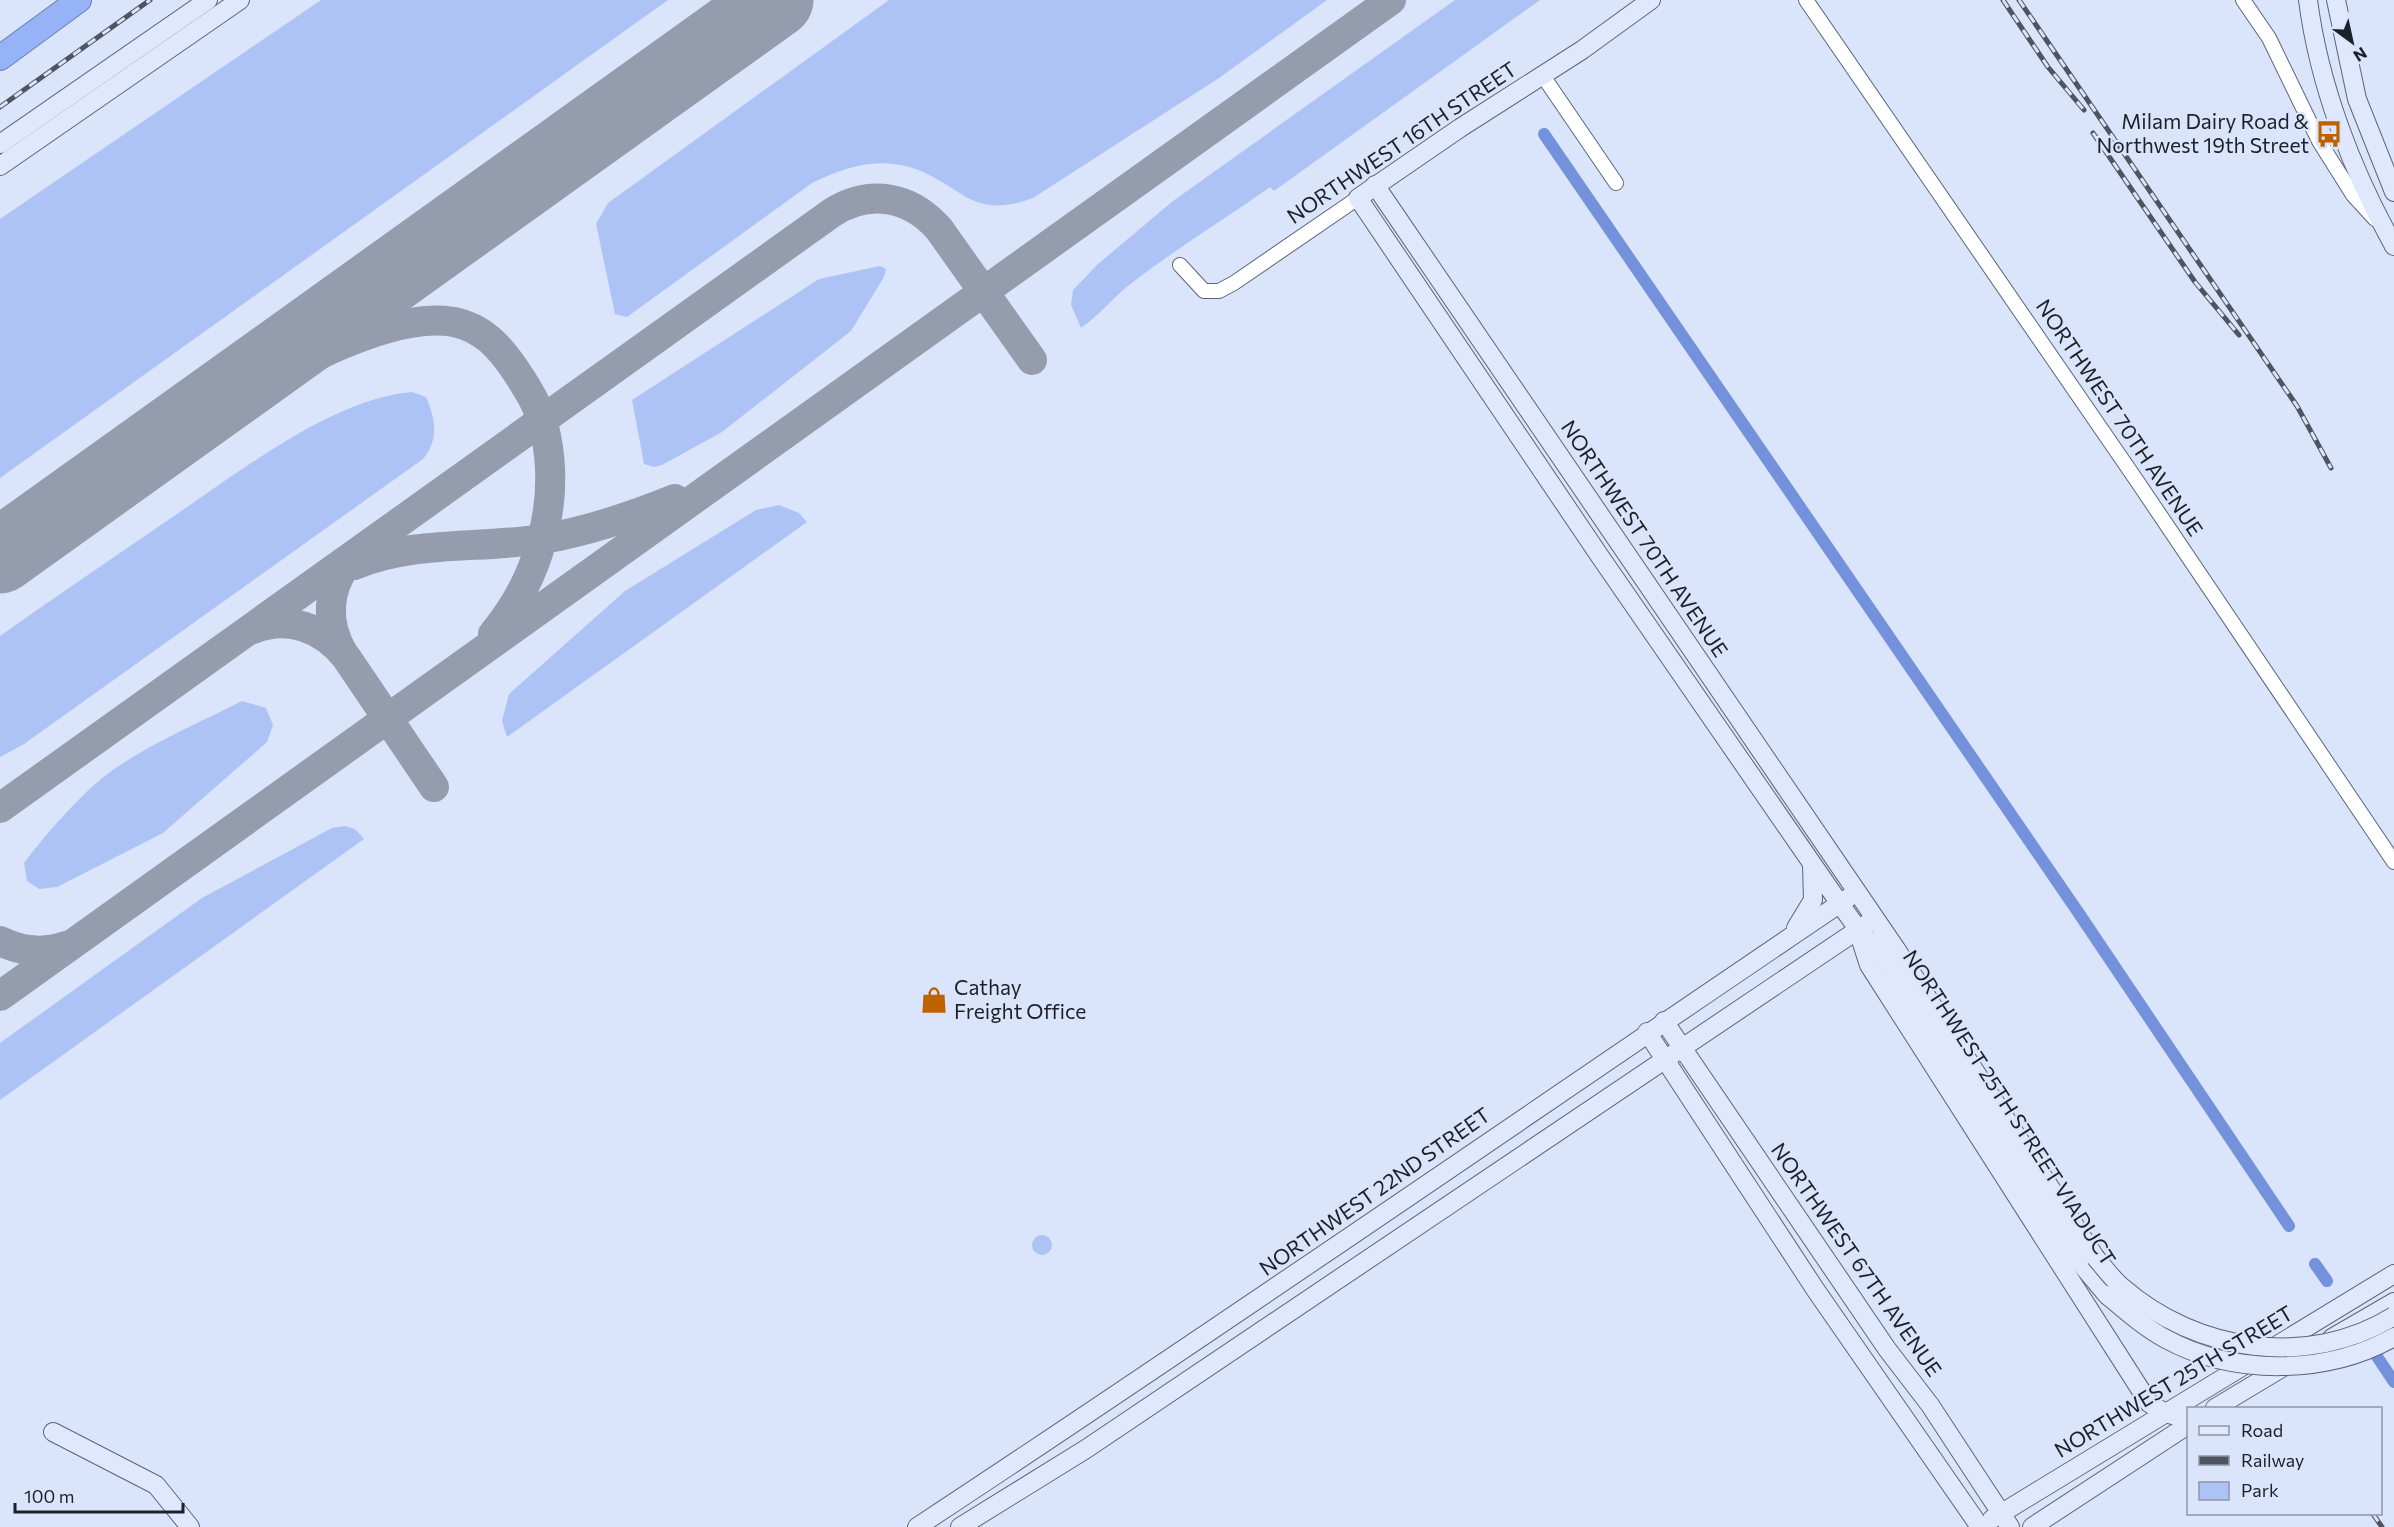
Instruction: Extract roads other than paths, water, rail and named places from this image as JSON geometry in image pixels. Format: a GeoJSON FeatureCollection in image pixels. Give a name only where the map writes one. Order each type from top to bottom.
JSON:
{"type":"FeatureCollection","features":[{"type":"Feature","properties":{"kind":"highway"},"geometry":{"type":"LineString","coordinates":[[0,58],[79,0]]}},
{"type":"Feature","properties":{"kind":"main road"},"geometry":{"type":"LineString","coordinates":[[0,144],[208,0]]}},
{"type":"Feature","properties":{"kind":"main road"},"geometry":{"type":"LineString","coordinates":[[0,165],[240,0]]}},
{"type":"Feature","properties":{"kind":"main road","name":"NORTHWEST 16TH STREET"},"geometry":{"type":"LineString","coordinates":[[1358,198],[1543,76],[1651,0]]}},
{"type":"Feature","properties":{"kind":"main road"},"geometry":{"type":"LineString","coordinates":[[2308,0],[2314,36],[2336,111],[2364,186],[2389,227],[2394,246]]}},
{"type":"Feature","properties":{"kind":"main road"},"geometry":{"type":"LineString","coordinates":[[2336,0],[2357,99],[2377,156],[2394,192]]}},
{"type":"Feature","properties":{"kind":"main road","name":"NORTHWEST 70TH AVENUE"},"geometry":{"type":"LineString","coordinates":[[1375,185],[1874,918]]}},
{"type":"Feature","properties":{"kind":"main road","name":"NORTHWEST 70TH AVENUE"},"geometry":{"type":"LineString","coordinates":[[1358,198],[1599,555],[1858,929]]}},
{"type":"Feature","properties":{"kind":"main road"},"geometry":{"type":"LineString","coordinates":[[1791,936],[1814,900],[1812,863]]}},
{"type":"Feature","properties":{"kind":"main road","name":"NORTHWEST 22ND STREET"},"geometry":{"type":"LineString","coordinates":[[916,1527],[1256,1301],[1647,1032],[1857,892]]}},
{"type":"Feature","properties":{"kind":"main road"},"geometry":{"type":"LineString","coordinates":[[960,1527],[1086,1449],[1683,1049],[1874,918]]}},
{"type":"Feature","properties":{"kind":"main road","name":"NORTHWEST 25TH STREET VIADUCT"},"geometry":{"type":"LineString","coordinates":[[1874,918],[2095,1257],[2121,1287],[2152,1310],[2187,1329],[2226,1342],[2256,1347],[2306,1347],[2350,1336],[2394,1316]]}},
{"type":"Feature","properties":{"kind":"main road"},"geometry":{"type":"LineString","coordinates":[[1858,929],[1869,965],[2149,1403],[2165,1413],[2187,1419]]}},
{"type":"Feature","properties":{"kind":"main road","name":"NORTHWEST 25TH STREET VIADUCT"},"geometry":{"type":"LineString","coordinates":[[1858,929],[1884,956],[2076,1258],[2108,1295],[2134,1317],[2166,1339],[2201,1354],[2234,1361],[2302,1366],[2357,1354],[2394,1337]]}},
{"type":"Feature","properties":{"kind":"main road","name":"NORTHWEST 67TH AVENUE"},"geometry":{"type":"LineString","coordinates":[[1664,1021],[1887,1349],[1925,1398],[2006,1520]]}},
{"type":"Feature","properties":{"kind":"main road"},"geometry":{"type":"LineString","coordinates":[[1647,1032],[1815,1289],[1979,1527]]}},
{"type":"Feature","properties":{"kind":"main road","name":"NORTHWEST 25TH STREET"},"geometry":{"type":"LineString","coordinates":[[1979,1527],[2006,1520],[2142,1426],[2394,1274]]}},
{"type":"Feature","properties":{"kind":"main road","name":"NORTHWEST 25TH STREET"},"geometry":{"type":"LineString","coordinates":[[2217,1407],[2394,1302]]}},
{"type":"Feature","properties":{"kind":"main road"},"geometry":{"type":"LineString","coordinates":[[2142,1426],[2149,1403]]}},
{"type":"Feature","properties":{"kind":"main road"},"geometry":{"type":"LineString","coordinates":[[2032,1527],[2187,1426]]}},
{"type":"Feature","properties":{"kind":"main road"},"geometry":{"type":"LineString","coordinates":[[53,1432],[156,1485],[190,1527]]}},
{"type":"Feature","properties":{"kind":"street","name":"NORTHWEST 70TH AVENUE"},"geometry":{"type":"LineString","coordinates":[[1806,0],[2137,481],[2292,715],[2394,862]]}},
{"type":"Feature","properties":{"kind":"street"},"geometry":{"type":"LineString","coordinates":[[2243,0],[2269,38],[2306,115],[2353,195],[2389,227]]}},
{"type":"Feature","properties":{"kind":"street"},"geometry":{"type":"LineString","coordinates":[[1543,76],[1616,183]]}},
{"type":"Feature","properties":{"kind":"street","name":"NORTHWEST 16TH STREET"},"geometry":{"type":"LineString","coordinates":[[1180,265],[1204,291],[1219,291],[1234,284],[1358,198]]}},
{"type":"Feature","properties":{"kind":"street"},"geometry":{"type":"LineString","coordinates":[[2314,1324],[2326,1341]]}},
{"type":"Feature","properties":{"kind":"waterway"},"geometry":{"type":"LineString","coordinates":[[1544,134],[2078,912],[2289,1226]]}},
{"type":"Feature","properties":{"kind":"waterway"},"geometry":{"type":"LineString","coordinates":[[2315,1264],[2327,1281]]}},
{"type":"Feature","properties":{"kind":"waterway"},"geometry":{"type":"LineString","coordinates":[[2368,1343],[2394,1382]]}},
{"type":"Feature","properties":{"kind":"railway"},"geometry":{"type":"LineString","coordinates":[[0,107],[150,0]]}},
{"type":"Feature","properties":{"kind":"railway"},"geometry":{"type":"LineString","coordinates":[[2003,0],[2048,67],[2084,110]]}},
{"type":"Feature","properties":{"kind":"railway"},"geometry":{"type":"LineString","coordinates":[[2019,0],[2297,406],[2331,468]]}},
{"type":"Feature","properties":{"kind":"railway"},"geometry":{"type":"LineString","coordinates":[[2093,133],[2195,282],[2239,335]]}},
{"type":"Feature","properties":{"kind":"railway"},"geometry":{"type":"LineString","coordinates":[[2374,1515],[2382,1527]]}},
{"type":"Feature","properties":{"kind":"place","name":"Milam Dairy Road & Northwest 19th Street"},"geometry":{"type":"Point","coordinates":[2329,134]}},
{"type":"Feature","properties":{"kind":"place","name":"Cathay Freight Office"},"geometry":{"type":"Point","coordinates":[934,1000]}}]}
